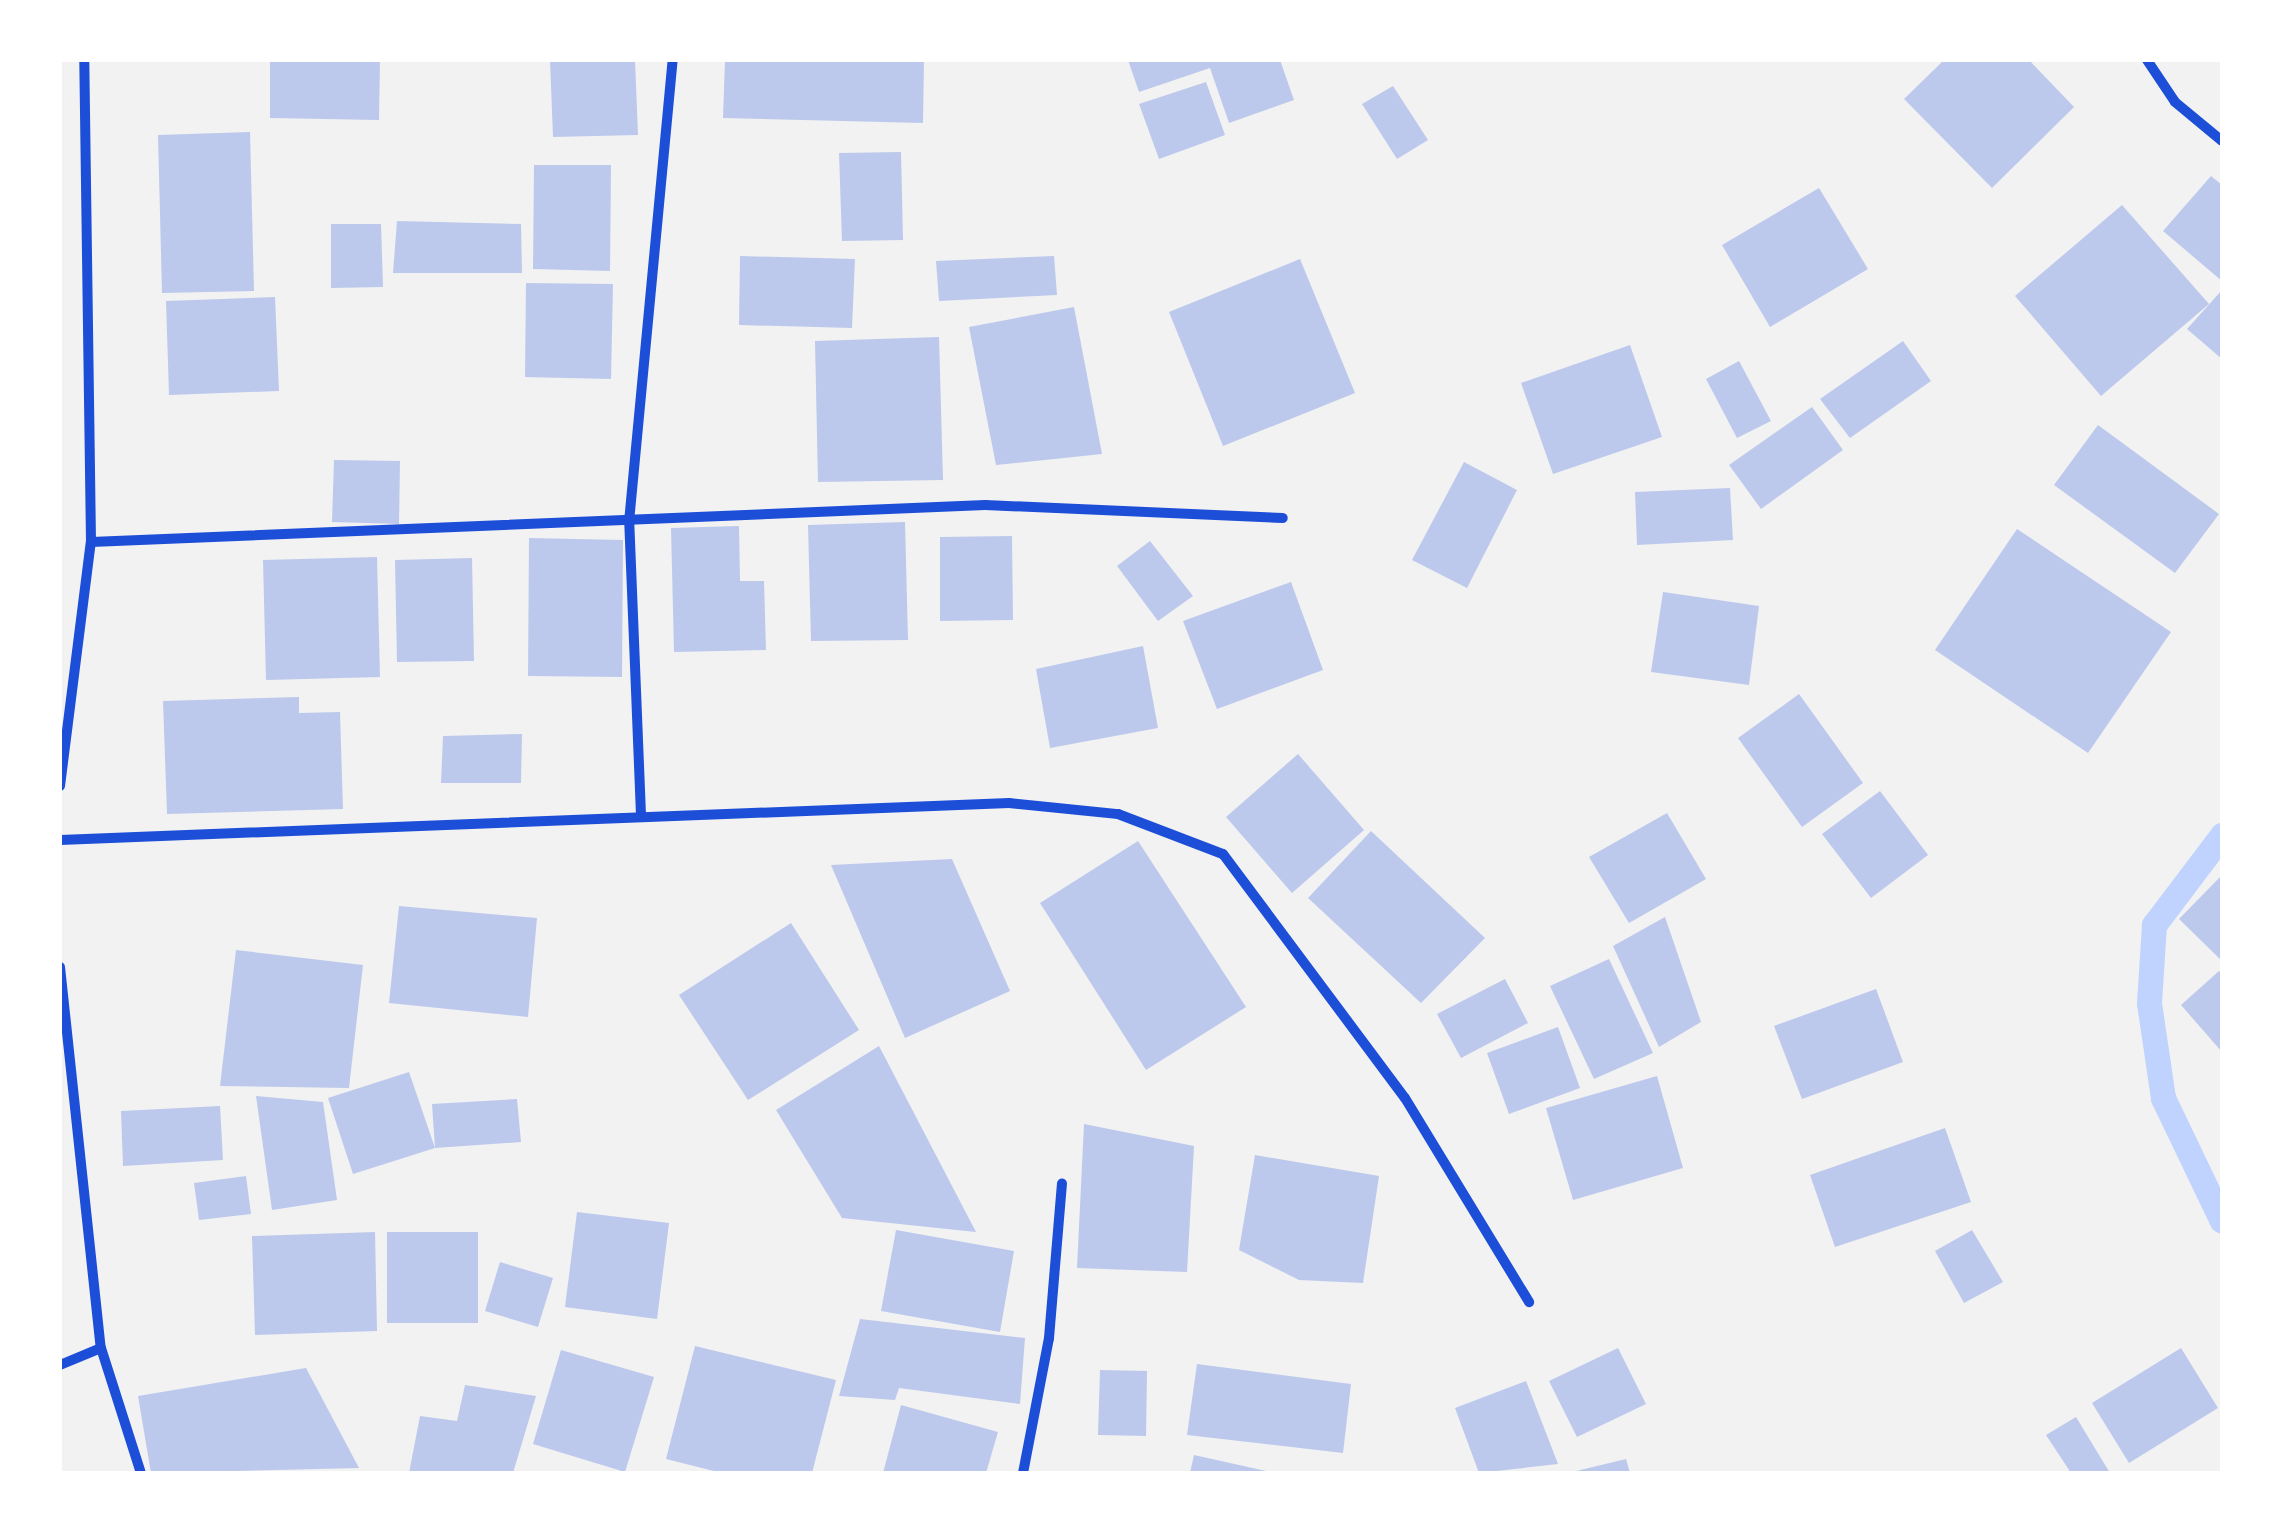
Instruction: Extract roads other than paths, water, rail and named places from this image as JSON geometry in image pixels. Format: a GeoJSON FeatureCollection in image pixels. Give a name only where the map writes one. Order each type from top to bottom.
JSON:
{"type":"FeatureCollection","features":[{"type":"Feature","properties":{"kind":"street"},"geometry":{"type":"LineString","coordinates":[[60,786],[92,542],[84,60]]}},
{"type":"Feature","properties":{"kind":"street"},"geometry":{"type":"LineString","coordinates":[[641,816],[629,522],[674,60]]}},
{"type":"Feature","properties":{"kind":"street"},"geometry":{"type":"LineString","coordinates":[[2147,60],[2176,102],[2222,142]]}},
{"type":"Feature","properties":{"kind":"street"},"geometry":{"type":"LineString","coordinates":[[92,542],[985,505],[1283,518]]}},
{"type":"Feature","properties":{"kind":"street"},"geometry":{"type":"LineString","coordinates":[[60,840],[1009,804],[1118,814],[1223,854],[1406,1098],[1529,1302]]}},
{"type":"Feature","properties":{"kind":"street"},"geometry":{"type":"LineString","coordinates":[[60,966],[101,1348],[141,1473]]}},
{"type":"Feature","properties":{"kind":"street"},"geometry":{"type":"LineString","coordinates":[[1023,1473],[1049,1338],[1062,1184]]}},
{"type":"Feature","properties":{"kind":"street"},"geometry":{"type":"LineString","coordinates":[[60,1365],[101,1348]]}},
{"type":"Feature","properties":{"kind":"waterway"},"geometry":{"type":"LineString","coordinates":[[2222,835],[2154,925],[2149,1003],[2163,1098],[2222,1221]]}}]}
